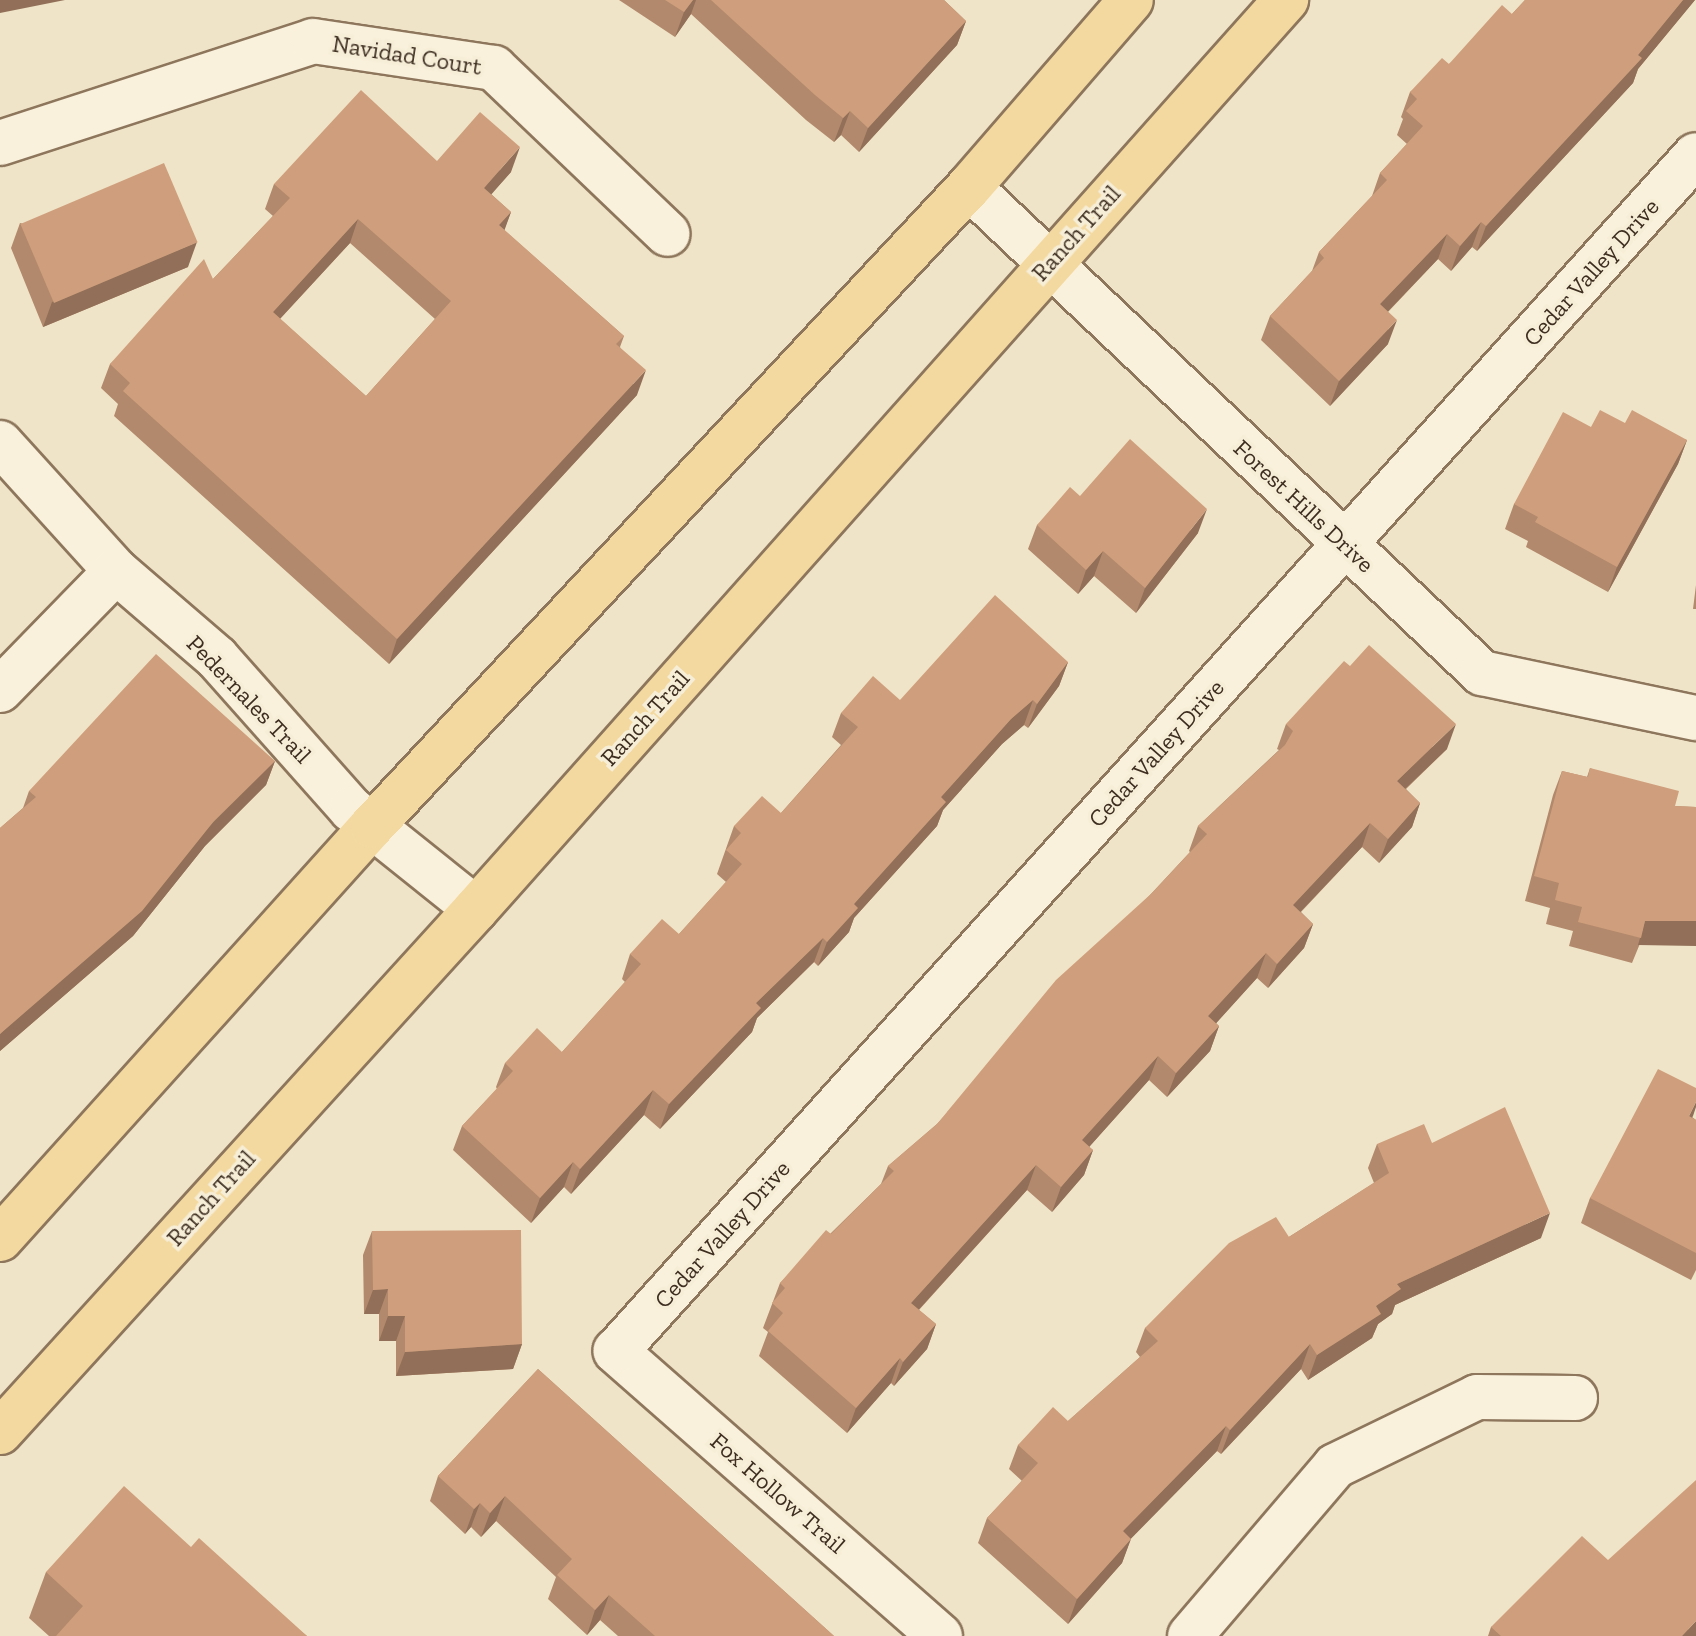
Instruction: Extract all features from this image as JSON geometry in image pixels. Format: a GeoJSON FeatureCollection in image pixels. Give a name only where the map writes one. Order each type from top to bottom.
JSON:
{"type":"FeatureCollection","features":[{"type":"Feature","properties":{"kind":"main road"},"geometry":{"type":"LineString","coordinates":[[0,1239],[372,826],[969,187],[1131,0]]}},
{"type":"Feature","properties":{"kind":"main road","name":"Ranch Trail"},"geometry":{"type":"LineString","coordinates":[[0,1432],[476,909],[1048,263],[1286,0]]}},
{"type":"Feature","properties":{"kind":"street","name":"Navidad Court"},"geometry":{"type":"LineString","coordinates":[[0,143],[313,41],[494,68],[668,234]]}},
{"type":"Feature","properties":{"kind":"street","name":"Cedar Valley Drive"},"geometry":{"type":"LineString","coordinates":[[616,1351],[1696,155]]}},
{"type":"Feature","properties":{"kind":"street","name":"Forest Hills Drive"},"geometry":{"type":"LineString","coordinates":[[969,187],[1482,673],[1696,718]]}},
{"type":"Feature","properties":{"kind":"street","name":"Pedernales Trail"},"geometry":{"type":"LineString","coordinates":[[0,443],[116,571],[217,658],[372,826],[476,909]]}},
{"type":"Feature","properties":{"kind":"street"},"geometry":{"type":"LineString","coordinates":[[0,690],[116,571]]}},
{"type":"Feature","properties":{"kind":"street","name":"Fox Hollow Trail"},"geometry":{"type":"LineString","coordinates":[[616,1351],[940,1636]]}},
{"type":"Feature","properties":{"kind":"street"},"geometry":{"type":"LineString","coordinates":[[1190,1636],[1335,1466],[1477,1397],[1575,1398]]}},
{"type":"Feature","properties":{"kind":"building"},"geometry":{"type":"Polygon","coordinates":[[[665,0],[693,0],[684,12],[665,0]]]}},
{"type":"Feature","properties":{"kind":"building"},"geometry":{"type":"Polygon","coordinates":[[[711,0],[944,0],[966,21],[868,128],[850,111],[843,118],[711,0]]]}},
{"type":"Feature","properties":{"kind":"building"},"geometry":{"type":"Polygon","coordinates":[[[1525,0],[1683,0],[1638,55],[1642,58],[1486,226],[1481,222],[1460,246],[1447,234],[1380,304],[1397,320],[1339,381],[1270,316],[1324,258],[1319,252],[1387,180],[1380,173],[1423,126],[1406,111],[1417,99],[1410,92],[1442,58],[1449,64],[1502,5],[1512,14],[1525,0]]]}},
{"type":"Feature","properties":{"kind":"building"},"geometry":{"type":"Polygon","coordinates":[[[361,90],[437,161],[480,112],[520,147],[484,188],[511,212],[499,225],[624,336],[616,344],[646,370],[397,639],[123,391],[130,383],[110,364],[204,259],[213,279],[290,198],[274,184],[361,90]],[[358,219],[273,312],[366,396],[451,301],[358,219]]]}},
{"type":"Feature","properties":{"kind":"building"},"geometry":{"type":"Polygon","coordinates":[[[164,163],[198,242],[54,303],[20,224],[164,163]]]}},
{"type":"Feature","properties":{"kind":"building"},"geometry":{"type":"Polygon","coordinates":[[[1600,410],[1625,423],[1632,410],[1687,440],[1617,567],[1535,522],[1538,517],[1514,504],[1563,412],[1591,427],[1600,410]]]}},
{"type":"Feature","properties":{"kind":"building"},"geometry":{"type":"Polygon","coordinates":[[[1130,439],[1207,509],[1145,588],[1103,551],[1086,570],[1037,525],[1070,487],[1080,496],[1130,439]]]}},
{"type":"Feature","properties":{"kind":"building"},"geometry":{"type":"Polygon","coordinates":[[[995,595],[1068,662],[1037,704],[1033,700],[1011,719],[941,797],[946,802],[854,904],[858,908],[827,942],[823,938],[756,1003],[761,1008],[669,1104],[653,1090],[580,1169],[573,1162],[540,1198],[462,1126],[513,1071],[505,1063],[537,1028],[562,1052],[641,964],[630,954],[662,919],[679,934],[742,864],[726,850],[741,833],[734,826],[762,796],[781,813],[858,727],[841,713],[873,676],[900,700],[995,595]]]}},
{"type":"Feature","properties":{"kind":"building"},"geometry":{"type":"Polygon","coordinates":[[[1369,645],[1456,724],[1397,781],[1420,803],[1388,839],[1370,823],[1293,905],[1313,924],[1277,964],[1266,953],[1208,1016],[1219,1026],[1176,1073],[1158,1056],[1082,1140],[1093,1150],[1061,1187],[1036,1165],[911,1303],[936,1324],[903,1362],[900,1358],[856,1408],[768,1331],[783,1313],[772,1303],[785,1288],[780,1283],[826,1230],[831,1234],[894,1171],[888,1166],[937,1124],[1056,980],[1152,893],[1207,834],[1198,826],[1285,745],[1293,731],[1286,724],[1344,661],[1350,666],[1369,645]]]}},
{"type":"Feature","properties":{"kind":"building"},"geometry":{"type":"Polygon","coordinates":[[[156,654],[275,761],[214,821],[142,911],[0,1034],[0,828],[36,797],[29,791],[156,654]]]}},
{"type":"Feature","properties":{"kind":"building"},"geometry":{"type":"Polygon","coordinates":[[[1590,768],[1679,791],[1675,806],[1696,807],[1696,921],[1645,921],[1641,938],[1578,922],[1582,907],[1555,900],[1559,883],[1534,876],[1562,771],[1588,777],[1590,768]]]}},
{"type":"Feature","properties":{"kind":"building"},"geometry":{"type":"Polygon","coordinates":[[[1658,1069],[1696,1088],[1696,1102],[1689,1116],[1696,1120],[1696,1253],[1590,1198],[1658,1069]]]}},
{"type":"Feature","properties":{"kind":"building"},"geometry":{"type":"Polygon","coordinates":[[[1505,1107],[1550,1213],[1397,1284],[1401,1289],[1376,1306],[1381,1314],[1317,1355],[1310,1344],[1230,1430],[1226,1426],[1123,1531],[1131,1539],[1077,1599],[987,1518],[1038,1463],[1018,1445],[1053,1407],[1068,1421],[1158,1341],[1145,1328],[1229,1243],[1276,1217],[1289,1237],[1389,1173],[1377,1144],[1424,1124],[1432,1143],[1505,1107]]]}},
{"type":"Feature","properties":{"kind":"building"},"geometry":{"type":"Polygon","coordinates":[[[521,1230],[522,1344],[405,1352],[405,1316],[388,1316],[388,1289],[373,1290],[372,1231],[521,1230]]]}},
{"type":"Feature","properties":{"kind":"building"},"geometry":{"type":"Polygon","coordinates":[[[538,1369],[834,1636],[655,1636],[609,1595],[595,1610],[557,1575],[572,1559],[505,1496],[490,1513],[480,1503],[474,1509],[438,1476],[538,1369]]]}},
{"type":"Feature","properties":{"kind":"building"},"geometry":{"type":"Polygon","coordinates":[[[1696,1480],[1696,1621],[1682,1636],[1501,1636],[1491,1627],[1582,1536],[1608,1560],[1696,1480]]]}},
{"type":"Feature","properties":{"kind":"building"},"geometry":{"type":"Polygon","coordinates":[[[124,1486],[191,1547],[199,1538],[307,1636],[56,1636],[83,1606],[46,1572],[124,1486]]]}}]}
